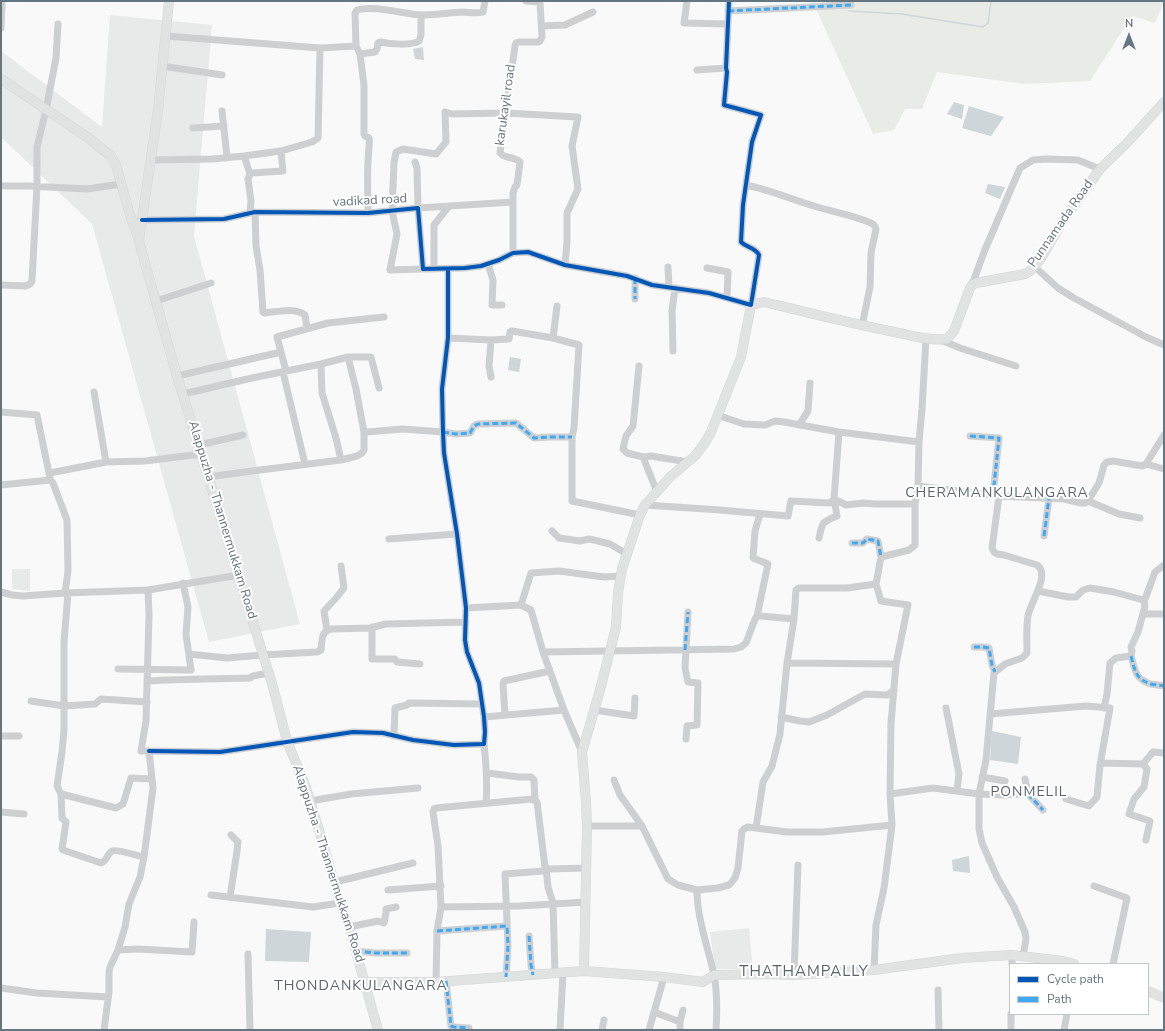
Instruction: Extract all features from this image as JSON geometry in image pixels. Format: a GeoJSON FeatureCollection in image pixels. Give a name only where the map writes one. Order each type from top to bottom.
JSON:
{"type":"FeatureCollection","features":[{"type":"Feature","properties":{"kind":"main road","name":"Alappuzha - Thannermukkam Road"},"geometry":{"type":"LineString","coordinates":[[169,1],[158,110],[139,240],[177,376],[239,575],[287,741],[305,785],[340,903],[349,927],[378,1030]]}},
{"type":"Feature","properties":{"kind":"main road"},"geometry":{"type":"LineString","coordinates":[[1,79],[87,137],[111,156],[116,165],[139,240]]}},
{"type":"Feature","properties":{"kind":"main road","name":"Punnamada Road"},"geometry":{"type":"LineString","coordinates":[[972,285],[1025,274],[1030,271],[1040,260],[1063,221],[1100,169],[1127,143],[1164,102]]}},
{"type":"Feature","properties":{"kind":"main road"},"geometry":{"type":"LineString","coordinates":[[584,971],[587,826],[582,752],[616,627],[618,593],[621,576],[640,515],[645,506],[671,476],[695,456],[711,432],[741,357],[751,304],[764,302],[862,326],[941,340],[947,339],[954,331],[972,285]]}},
{"type":"Feature","properties":{"kind":"main road"},"geometry":{"type":"LineString","coordinates":[[365,982],[436,982],[584,971],[664,977],[703,982],[714,975],[794,975],[874,970],[962,958],[1012,959],[1023,956],[1070,963]]}},
{"type":"Feature","properties":{"kind":"main road"},"geometry":{"type":"LineString","coordinates":[[1149,991],[1164,998]]}},
{"type":"Feature","properties":{"kind":"street"},"geometry":{"type":"LineString","coordinates":[[1,28],[2,1]]}},
{"type":"Feature","properties":{"kind":"street"},"geometry":{"type":"LineString","coordinates":[[368,213],[367,183],[370,140],[364,134],[364,85],[360,54],[356,46],[355,13],[357,10],[361,9],[421,15],[464,12],[479,13],[483,12],[485,1]]}},
{"type":"Feature","properties":{"kind":"street","name":"karukayil road"},"geometry":{"type":"LineString","coordinates":[[513,253],[513,193],[515,186],[517,186],[520,162],[516,158],[502,155],[500,153],[516,43],[540,41],[542,37],[541,4],[537,1],[526,1]]}},
{"type":"Feature","properties":{"kind":"street"},"geometry":{"type":"LineString","coordinates":[[687,1],[684,23],[728,24]]}},
{"type":"Feature","properties":{"kind":"street"},"geometry":{"type":"LineString","coordinates":[[565,265],[567,213],[578,190],[572,146],[578,117],[505,113],[452,114],[445,112],[446,142],[436,154],[403,149],[396,152],[394,163],[392,211],[397,234],[390,270],[465,268],[488,264],[513,253],[528,252],[565,265],[627,276],[652,285],[709,293],[751,304],[759,255],[754,248],[744,245],[741,242],[743,205],[752,142],[762,115],[724,105],[727,72],[729,1]]}},
{"type":"Feature","properties":{"kind":"street"},"geometry":{"type":"LineString","coordinates":[[728,11],[851,4]]}},
{"type":"Feature","properties":{"kind":"street"},"geometry":{"type":"LineString","coordinates":[[542,26],[565,25],[593,12]]}},
{"type":"Feature","properties":{"kind":"street"},"geometry":{"type":"LineString","coordinates":[[360,54],[375,52],[378,43],[380,42],[403,44],[419,42],[421,35],[421,15]]}},
{"type":"Feature","properties":{"kind":"street"},"geometry":{"type":"LineString","coordinates":[[1,285],[26,286],[32,281],[37,186],[37,147],[56,58],[58,24]]}},
{"type":"Feature","properties":{"kind":"street"},"geometry":{"type":"LineString","coordinates":[[166,36],[320,48],[356,46]]}},
{"type":"Feature","properties":{"kind":"street"},"geometry":{"type":"LineString","coordinates":[[151,160],[213,159],[244,156],[282,151],[312,142],[318,138],[320,48]]}},
{"type":"Feature","properties":{"kind":"street"},"geometry":{"type":"LineString","coordinates":[[162,66],[222,75]]}},
{"type":"Feature","properties":{"kind":"street"},"geometry":{"type":"LineString","coordinates":[[697,70],[726,68]]}},
{"type":"Feature","properties":{"kind":"street"},"geometry":{"type":"LineString","coordinates":[[222,111],[227,157]]}},
{"type":"Feature","properties":{"kind":"street"},"geometry":{"type":"LineString","coordinates":[[193,128],[224,126]]}},
{"type":"Feature","properties":{"kind":"street"},"geometry":{"type":"LineString","coordinates":[[250,174],[283,171],[282,151]]}},
{"type":"Feature","properties":{"kind":"street"},"geometry":{"type":"LineString","coordinates":[[244,156],[250,174],[248,179],[261,277],[263,312],[291,311],[302,313],[305,315],[307,328]]}},
{"type":"Feature","properties":{"kind":"street"},"geometry":{"type":"LineString","coordinates":[[972,285],[984,252],[1020,168],[1033,160],[1046,159],[1078,160],[1100,169]]}},
{"type":"Feature","properties":{"kind":"street"},"geometry":{"type":"LineString","coordinates":[[415,162],[417,168],[418,208],[513,202]]}},
{"type":"Feature","properties":{"kind":"street"},"geometry":{"type":"LineString","coordinates":[[1,186],[37,186],[87,189],[121,184]]}},
{"type":"Feature","properties":{"kind":"street"},"geometry":{"type":"LineString","coordinates":[[746,184],[813,206],[861,219],[872,223],[875,226],[876,230],[871,253],[870,288],[862,326]]}},
{"type":"Feature","properties":{"kind":"street"},"geometry":{"type":"LineString","coordinates":[[434,269],[434,225],[449,206]]}},
{"type":"Feature","properties":{"kind":"street","name":"vadikad road"},"geometry":{"type":"LineString","coordinates":[[142,220],[224,219],[253,213],[368,213],[418,208],[423,269]]}},
{"type":"Feature","properties":{"kind":"street"},"geometry":{"type":"LineString","coordinates":[[488,264],[493,280],[492,305],[502,306]]}},
{"type":"Feature","properties":{"kind":"street"},"geometry":{"type":"LineString","coordinates":[[1035,266],[1058,288],[1074,298],[1146,337],[1164,345]]}},
{"type":"Feature","properties":{"kind":"street"},"geometry":{"type":"LineString","coordinates":[[668,267],[672,288],[673,351]]}},
{"type":"Feature","properties":{"kind":"street"},"geometry":{"type":"LineString","coordinates":[[707,268],[728,272],[727,298]]}},
{"type":"Feature","properties":{"kind":"street"},"geometry":{"type":"LineString","coordinates":[[448,269],[448,338],[442,389],[444,452],[457,534],[466,608],[465,640],[467,652],[479,683],[484,717],[484,744],[487,773],[486,803]]}},
{"type":"Feature","properties":{"kind":"street"},"geometry":{"type":"LineString","coordinates":[[635,278],[635,299]]}},
{"type":"Feature","properties":{"kind":"street"},"geometry":{"type":"LineString","coordinates":[[156,301],[210,283]]}},
{"type":"Feature","properties":{"kind":"street"},"geometry":{"type":"LineString","coordinates":[[553,338],[557,306]]}},
{"type":"Feature","properties":{"kind":"street"},"geometry":{"type":"LineString","coordinates":[[305,464],[277,337],[334,322],[384,317]]}},
{"type":"Feature","properties":{"kind":"street"},"geometry":{"type":"LineString","coordinates":[[448,338],[491,340],[509,339],[510,332],[512,331],[553,338],[579,345],[574,428],[572,437],[572,501],[640,515]]}},
{"type":"Feature","properties":{"kind":"street"},"geometry":{"type":"LineString","coordinates":[[881,557],[909,550],[915,545],[919,442],[926,338]]}},
{"type":"Feature","properties":{"kind":"street"},"geometry":{"type":"LineString","coordinates":[[491,340],[489,366],[491,377]]}},
{"type":"Feature","properties":{"kind":"street"},"geometry":{"type":"LineString","coordinates":[[941,340],[960,348],[1016,366]]}},
{"type":"Feature","properties":{"kind":"street"},"geometry":{"type":"LineString","coordinates":[[177,376],[281,352]]}},
{"type":"Feature","properties":{"kind":"street"},"geometry":{"type":"LineString","coordinates":[[183,394],[348,357],[371,357],[379,388]]}},
{"type":"Feature","properties":{"kind":"street"},"geometry":{"type":"LineString","coordinates":[[208,477],[252,470],[341,460],[357,456],[362,453],[364,449],[364,432],[348,357]]}},
{"type":"Feature","properties":{"kind":"street"},"geometry":{"type":"LineString","coordinates":[[321,364],[323,395],[341,460]]}},
{"type":"Feature","properties":{"kind":"street"},"geometry":{"type":"LineString","coordinates":[[639,366],[633,426],[626,436],[624,448],[627,454],[688,462]]}},
{"type":"Feature","properties":{"kind":"street"},"geometry":{"type":"LineString","coordinates":[[799,425],[808,412],[810,383]]}},
{"type":"Feature","properties":{"kind":"street"},"geometry":{"type":"LineString","coordinates":[[94,392],[106,462]]}},
{"type":"Feature","properties":{"kind":"street"},"geometry":{"type":"LineString","coordinates":[[1,412],[37,415],[50,477],[67,520],[68,571],[64,642],[64,706],[62,752],[56,786],[61,794],[62,818],[66,822],[62,847],[63,850],[101,863],[104,862],[110,853],[116,851],[144,857]]}},
{"type":"Feature","properties":{"kind":"street"},"geometry":{"type":"LineString","coordinates":[[717,416],[744,424],[765,425],[775,421],[839,432],[919,442]]}},
{"type":"Feature","properties":{"kind":"street"},"geometry":{"type":"LineString","coordinates":[[364,432],[403,429],[456,434],[470,432],[474,426],[478,424],[516,423],[534,438],[572,437]]}},
{"type":"Feature","properties":{"kind":"street"},"geometry":{"type":"LineString","coordinates":[[819,538],[822,524],[838,516],[834,499],[839,432]]}},
{"type":"Feature","properties":{"kind":"street"},"geometry":{"type":"LineString","coordinates":[[1,485],[50,477],[106,462],[145,461],[200,450],[243,435]]}},
{"type":"Feature","properties":{"kind":"street"},"geometry":{"type":"LineString","coordinates":[[1146,464],[1164,435]]}},
{"type":"Feature","properties":{"kind":"street"},"geometry":{"type":"LineString","coordinates":[[970,436],[999,438],[992,548],[994,552],[1037,564],[1041,567],[1042,571],[1038,591],[1028,616],[1027,653],[1022,658],[1005,664],[994,673],[986,760],[979,794],[979,828],[982,843],[997,877],[1014,907],[1025,932],[1026,939],[1023,956]]}},
{"type":"Feature","properties":{"kind":"street"},"geometry":{"type":"LineString","coordinates":[[643,457],[657,492]]}},
{"type":"Feature","properties":{"kind":"street"},"geometry":{"type":"LineString","coordinates":[[918,486],[996,496],[1064,499],[1081,504],[1088,501],[1099,483],[1104,465],[1107,462],[1113,461],[1142,466],[1146,464],[1164,469]]}},
{"type":"Feature","properties":{"kind":"street"},"geometry":{"type":"LineString","coordinates":[[1044,536],[1049,498]]}},
{"type":"Feature","properties":{"kind":"street"},"geometry":{"type":"LineString","coordinates":[[834,499],[846,505],[863,503],[916,504]]}},
{"type":"Feature","properties":{"kind":"street"},"geometry":{"type":"LineString","coordinates":[[645,506],[720,510],[788,516],[791,501],[830,503],[834,499]]}},
{"type":"Feature","properties":{"kind":"street"},"geometry":{"type":"LineString","coordinates":[[1088,501],[1119,514],[1140,518]]}},
{"type":"Feature","properties":{"kind":"street"},"geometry":{"type":"LineString","coordinates":[[543,652],[734,649],[741,647],[746,643],[757,616],[768,564],[753,558],[755,531],[760,514]]}},
{"type":"Feature","properties":{"kind":"street"},"geometry":{"type":"LineString","coordinates":[[552,531],[559,538],[580,541],[589,539],[598,541],[610,544],[627,554]]}},
{"type":"Feature","properties":{"kind":"street"},"geometry":{"type":"LineString","coordinates":[[389,539],[457,534]]}},
{"type":"Feature","properties":{"kind":"street"},"geometry":{"type":"LineString","coordinates":[[852,542],[863,542],[867,539],[878,541],[881,557],[876,584],[881,601],[908,604],[896,664],[891,723],[890,794],[892,825],[884,888],[876,925],[874,970]]}},
{"type":"Feature","properties":{"kind":"street"},"geometry":{"type":"LineString","coordinates":[[1164,565],[1155,572],[1144,602],[1145,606],[1138,632],[1131,647],[1131,656],[1135,673],[1141,680],[1164,686]]}},
{"type":"Feature","properties":{"kind":"street"},"geometry":{"type":"LineString","coordinates":[[327,630],[324,611],[344,588],[340,566]]}},
{"type":"Feature","properties":{"kind":"street"},"geometry":{"type":"LineString","coordinates":[[521,605],[531,573],[559,571],[604,577],[621,576]]}},
{"type":"Feature","properties":{"kind":"street"},"geometry":{"type":"LineString","coordinates":[[1,592],[23,596],[148,590],[239,575]]}},
{"type":"Feature","properties":{"kind":"street"},"geometry":{"type":"LineString","coordinates":[[118,669],[191,670],[186,634],[188,607],[183,584]]}},
{"type":"Feature","properties":{"kind":"street"},"geometry":{"type":"LineString","coordinates":[[756,828],[762,786],[774,761],[780,734],[787,662],[794,619],[796,590],[799,588],[847,588],[876,584]]}},
{"type":"Feature","properties":{"kind":"street"},"geometry":{"type":"LineString","coordinates":[[1038,591],[1068,597],[1076,597],[1083,590],[1090,588],[1114,592],[1142,600],[1144,602]]}},
{"type":"Feature","properties":{"kind":"street"},"geometry":{"type":"LineString","coordinates":[[148,590],[149,615],[147,702],[146,721],[141,751],[220,752],[353,732],[383,734],[413,740],[454,745],[484,744]]}},
{"type":"Feature","properties":{"kind":"street"},"geometry":{"type":"LineString","coordinates":[[466,608],[521,605],[531,610],[543,652],[564,710],[582,752]]}},
{"type":"Feature","properties":{"kind":"street"},"geometry":{"type":"LineString","coordinates":[[686,739],[687,726],[697,725],[698,683],[688,682],[684,668],[688,612]]}},
{"type":"Feature","properties":{"kind":"street"},"geometry":{"type":"LineString","coordinates":[[1143,614],[1164,614]]}},
{"type":"Feature","properties":{"kind":"street"},"geometry":{"type":"LineString","coordinates":[[757,616],[794,619]]}},
{"type":"Feature","properties":{"kind":"street"},"geometry":{"type":"LineString","coordinates":[[189,654],[227,658],[319,652],[321,650],[323,633],[327,630],[372,627],[386,624],[466,622]]}},
{"type":"Feature","properties":{"kind":"street"},"geometry":{"type":"LineString","coordinates":[[372,627],[372,659],[395,659],[397,662],[420,664]]}},
{"type":"Feature","properties":{"kind":"street"},"geometry":{"type":"LineString","coordinates":[[974,647],[989,648],[992,665],[995,672]]}},
{"type":"Feature","properties":{"kind":"street"},"geometry":{"type":"LineString","coordinates":[[1104,708],[1110,663],[1116,658],[1131,656]]}},
{"type":"Feature","properties":{"kind":"street"},"geometry":{"type":"LineString","coordinates":[[787,662],[896,664]]}},
{"type":"Feature","properties":{"kind":"street"},"geometry":{"type":"LineString","coordinates":[[505,715],[504,680],[550,671]]}},
{"type":"Feature","properties":{"kind":"street"},"geometry":{"type":"LineString","coordinates":[[147,681],[185,678],[250,678],[268,672]]}},
{"type":"Feature","properties":{"kind":"street"},"geometry":{"type":"LineString","coordinates":[[781,717],[809,722],[827,715],[865,694],[887,694],[894,690]]}},
{"type":"Feature","properties":{"kind":"street"},"geometry":{"type":"LineString","coordinates":[[594,710],[634,716],[635,698]]}},
{"type":"Feature","properties":{"kind":"street"},"geometry":{"type":"LineString","coordinates":[[31,701],[64,706],[95,704],[101,699],[147,702]]}},
{"type":"Feature","properties":{"kind":"street"},"geometry":{"type":"LineString","coordinates":[[394,736],[395,708],[410,703],[482,704]]}},
{"type":"Feature","properties":{"kind":"street"},"geometry":{"type":"LineString","coordinates":[[990,714],[1080,706],[1110,708],[1097,797],[1089,806],[1066,799]]}},
{"type":"Feature","properties":{"kind":"street"},"geometry":{"type":"LineString","coordinates":[[946,708],[959,774],[957,791]]}},
{"type":"Feature","properties":{"kind":"street"},"geometry":{"type":"LineString","coordinates":[[484,717],[564,710]]}},
{"type":"Feature","properties":{"kind":"street"},"geometry":{"type":"LineString","coordinates":[[1,736],[19,736]]}},
{"type":"Feature","properties":{"kind":"street"},"geometry":{"type":"LineString","coordinates":[[104,1030],[109,972],[125,927],[129,904],[140,877],[144,857],[152,794],[149,751]]}},
{"type":"Feature","properties":{"kind":"street"},"geometry":{"type":"LineString","coordinates":[[1143,764],[1153,752],[1164,753]]}},
{"type":"Feature","properties":{"kind":"street"},"geometry":{"type":"LineString","coordinates":[[1101,763],[1143,764],[1147,769],[1144,787],[1134,799],[1129,814],[1150,821],[1146,840]]}},
{"type":"Feature","properties":{"kind":"street"},"geometry":{"type":"LineString","coordinates":[[487,773],[530,777],[534,780],[535,800],[537,802],[548,887],[553,904],[559,973],[560,1030]]}},
{"type":"Feature","properties":{"kind":"street"},"geometry":{"type":"LineString","coordinates":[[982,777],[1005,781]]}},
{"type":"Feature","properties":{"kind":"street"},"geometry":{"type":"LineString","coordinates":[[61,794],[116,808],[123,804],[131,778],[152,779]]}},
{"type":"Feature","properties":{"kind":"street"},"geometry":{"type":"LineString","coordinates":[[1025,779],[1028,794],[1043,810]]}},
{"type":"Feature","properties":{"kind":"street"},"geometry":{"type":"LineString","coordinates":[[614,780],[620,795],[642,826],[668,879],[678,885],[697,890],[718,888],[729,885],[735,878],[738,868],[742,831],[744,829],[756,828],[787,832],[823,832],[892,825]]}},
{"type":"Feature","properties":{"kind":"street"},"geometry":{"type":"LineString","coordinates":[[310,801],[351,794],[418,788]]}},
{"type":"Feature","properties":{"kind":"street"},"geometry":{"type":"LineString","coordinates":[[890,794],[933,788],[979,794],[1028,794]]}},
{"type":"Feature","properties":{"kind":"street"},"geometry":{"type":"LineString","coordinates":[[436,982],[437,931],[442,907],[438,846],[433,812],[434,809],[486,803],[535,800]]}},
{"type":"Feature","properties":{"kind":"street"},"geometry":{"type":"LineString","coordinates":[[1,812],[24,814]]}},
{"type":"Feature","properties":{"kind":"street"},"geometry":{"type":"LineString","coordinates":[[587,826],[642,826]]}},
{"type":"Feature","properties":{"kind":"street"},"geometry":{"type":"LineString","coordinates":[[230,897],[238,842],[231,835]]}},
{"type":"Feature","properties":{"kind":"street"},"geometry":{"type":"LineString","coordinates":[[335,882],[413,862]]}},
{"type":"Feature","properties":{"kind":"street"},"geometry":{"type":"LineString","coordinates":[[794,975],[798,865]]}},
{"type":"Feature","properties":{"kind":"street"},"geometry":{"type":"LineString","coordinates":[[506,977],[508,946],[505,874],[543,871],[546,868],[587,868]]}},
{"type":"Feature","properties":{"kind":"street"},"geometry":{"type":"LineString","coordinates":[[388,890],[441,886]]}},
{"type":"Feature","properties":{"kind":"street"},"geometry":{"type":"LineString","coordinates":[[1094,886],[1127,898],[1113,963]]}},
{"type":"Feature","properties":{"kind":"street"},"geometry":{"type":"LineString","coordinates":[[697,890],[700,913],[714,975],[717,1015],[716,1030]]}},
{"type":"Feature","properties":{"kind":"street"},"geometry":{"type":"LineString","coordinates":[[211,895],[313,907],[340,903]]}},
{"type":"Feature","properties":{"kind":"street"},"geometry":{"type":"LineString","coordinates":[[442,907],[506,906],[586,902]]}},
{"type":"Feature","properties":{"kind":"street"},"geometry":{"type":"LineString","coordinates":[[349,927],[378,921],[384,923],[386,909],[396,907]]}},
{"type":"Feature","properties":{"kind":"street"},"geometry":{"type":"LineString","coordinates":[[118,950],[138,949],[192,952],[194,922]]}},
{"type":"Feature","properties":{"kind":"street"},"geometry":{"type":"LineString","coordinates":[[437,931],[507,926]]}},
{"type":"Feature","properties":{"kind":"street"},"geometry":{"type":"LineString","coordinates":[[529,936],[533,975]]}},
{"type":"Feature","properties":{"kind":"street"},"geometry":{"type":"LineString","coordinates":[[356,951],[376,953],[407,953]]}},
{"type":"Feature","properties":{"kind":"street"},"geometry":{"type":"LineString","coordinates":[[248,954],[250,1030]]}},
{"type":"Feature","properties":{"kind":"street"},"geometry":{"type":"LineString","coordinates":[[648,1030],[664,977]]}},
{"type":"Feature","properties":{"kind":"street"},"geometry":{"type":"LineString","coordinates":[[446,981],[451,1026],[469,1028]]}},
{"type":"Feature","properties":{"kind":"street"},"geometry":{"type":"LineString","coordinates":[[1,988],[37,993],[108,997]]}},
{"type":"Feature","properties":{"kind":"street"},"geometry":{"type":"LineString","coordinates":[[938,990],[939,1030]]}},
{"type":"Feature","properties":{"kind":"street"},"geometry":{"type":"LineString","coordinates":[[654,1012],[680,1026],[683,1010]]}},
{"type":"Feature","properties":{"kind":"street"},"geometry":{"type":"LineString","coordinates":[[1011,1015],[1011,1030]]}},
{"type":"Feature","properties":{"kind":"street"},"geometry":{"type":"LineString","coordinates":[[1064,1030],[1067,1015]]}},
{"type":"Feature","properties":{"kind":"street"},"geometry":{"type":"LineString","coordinates":[[602,1030],[604,1020]]}},
{"type":"Feature","properties":{"kind":"shaded area"},"geometry":{"type":"Polygon","coordinates":[[[824,1],[1164,1],[1164,3],[1155,23],[1132,16],[1090,81],[1024,84],[937,72],[922,109],[905,109],[894,130],[873,134],[816,9],[824,1]]]}},
{"type":"Feature","properties":{"kind":"shaded area"},"geometry":{"type":"Polygon","coordinates":[[[110,15],[212,25],[194,236],[300,624],[209,642],[92,224],[1,137],[1,51],[102,127],[110,15]]]}},
{"type":"Feature","properties":{"kind":"shaded area"},"geometry":{"type":"Polygon","coordinates":[[[423,47],[424,60],[415,59],[413,49],[423,47]]]}},
{"type":"Feature","properties":{"kind":"shaded area"},"geometry":{"type":"Polygon","coordinates":[[[954,102],[964,105],[962,119],[947,114],[954,102]]]}},
{"type":"Feature","properties":{"kind":"shaded area"},"geometry":{"type":"Polygon","coordinates":[[[969,106],[1004,117],[991,136],[962,128],[969,106]]]}},
{"type":"Feature","properties":{"kind":"shaded area"},"geometry":{"type":"Polygon","coordinates":[[[988,184],[1005,187],[1000,199],[985,193],[988,184]]]}},
{"type":"Feature","properties":{"kind":"shaded area"},"geometry":{"type":"Polygon","coordinates":[[[510,357],[521,359],[519,372],[508,370],[510,357]]]}},
{"type":"Feature","properties":{"kind":"shaded area"},"geometry":{"type":"Polygon","coordinates":[[[12,569],[30,569],[30,591],[12,589],[12,569]]]}},
{"type":"Feature","properties":{"kind":"shaded area"},"geometry":{"type":"Polygon","coordinates":[[[992,731],[1021,737],[1018,764],[990,760],[992,731]]]}},
{"type":"Feature","properties":{"kind":"shaded area"},"geometry":{"type":"Polygon","coordinates":[[[969,856],[970,873],[953,871],[952,860],[969,856]]]}},
{"type":"Feature","properties":{"kind":"shaded area"},"geometry":{"type":"Polygon","coordinates":[[[749,928],[753,969],[715,969],[710,932],[749,928]]]}},
{"type":"Feature","properties":{"kind":"shaded area"},"geometry":{"type":"Polygon","coordinates":[[[266,929],[311,932],[309,962],[265,961],[266,929]]]}},
{"type":"Feature","properties":{"kind":"waterway"},"geometry":{"type":"LineString","coordinates":[[849,11],[902,14],[983,27],[988,23],[991,1]]}},
{"type":"Feature","properties":{"kind":"marked path"},"geometry":{"type":"LineString","coordinates":[[728,11],[851,5]]}},
{"type":"Feature","properties":{"kind":"marked path"},"geometry":{"type":"LineString","coordinates":[[635,278],[635,299]]}},
{"type":"Feature","properties":{"kind":"marked path"},"geometry":{"type":"LineString","coordinates":[[443,432],[456,434],[470,433],[474,426],[478,424],[516,423],[534,438],[572,437]]}},
{"type":"Feature","properties":{"kind":"marked path"},"geometry":{"type":"LineString","coordinates":[[970,436],[999,438],[993,495]]}},
{"type":"Feature","properties":{"kind":"marked path"},"geometry":{"type":"LineString","coordinates":[[1044,536],[1049,498]]}},
{"type":"Feature","properties":{"kind":"marked path"},"geometry":{"type":"LineString","coordinates":[[852,543],[863,543],[867,539],[878,541],[881,557]]}},
{"type":"Feature","properties":{"kind":"marked path"},"geometry":{"type":"LineString","coordinates":[[685,650],[688,612]]}},
{"type":"Feature","properties":{"kind":"marked path"},"geometry":{"type":"LineString","coordinates":[[974,647],[989,648],[992,665],[995,672]]}},
{"type":"Feature","properties":{"kind":"marked path"},"geometry":{"type":"LineString","coordinates":[[1131,656],[1136,673],[1139,677],[1151,684],[1164,686]]}},
{"type":"Feature","properties":{"kind":"marked path"},"geometry":{"type":"LineString","coordinates":[[1028,794],[1043,810]]}},
{"type":"Feature","properties":{"kind":"marked path"},"geometry":{"type":"LineString","coordinates":[[437,931],[507,926],[508,946],[506,977]]}},
{"type":"Feature","properties":{"kind":"marked path"},"geometry":{"type":"LineString","coordinates":[[529,936],[533,975]]}},
{"type":"Feature","properties":{"kind":"marked path"},"geometry":{"type":"LineString","coordinates":[[356,951],[376,953],[407,953]]}},
{"type":"Feature","properties":{"kind":"marked path"},"geometry":{"type":"LineString","coordinates":[[446,981],[451,1026],[469,1028]]}},
{"type":"Feature","properties":{"kind":"cycle path"},"geometry":{"type":"LineString","coordinates":[[142,220],[224,219],[255,212],[368,213],[418,208],[423,269],[481,266],[499,260],[513,253],[528,252],[565,265],[627,276],[652,285],[709,293],[751,305],[759,255],[755,250],[741,242],[743,205],[752,142],[761,115],[724,105],[727,72],[729,1]]}},
{"type":"Feature","properties":{"kind":"cycle path"},"geometry":{"type":"LineString","coordinates":[[149,751],[220,752],[353,732],[383,733],[413,740],[454,745],[484,744],[484,717],[479,683],[467,652],[465,640],[466,608],[457,534],[444,453],[442,389],[448,338],[448,269]]}},
{"type":"Feature","properties":{"kind":"district","name":"CHERAMANKULANGARA"},"geometry":{"type":"Point","coordinates":[997,494]}},
{"type":"Feature","properties":{"kind":"district","name":"PONMELIL"},"geometry":{"type":"Point","coordinates":[1029,793]}},
{"type":"Feature","properties":{"kind":"district","name":"THATHAMPALLY"},"geometry":{"type":"Point","coordinates":[804,972]}},
{"type":"Feature","properties":{"kind":"district","name":"THONDANKULANGARA"},"geometry":{"type":"Point","coordinates":[361,987]}}]}
